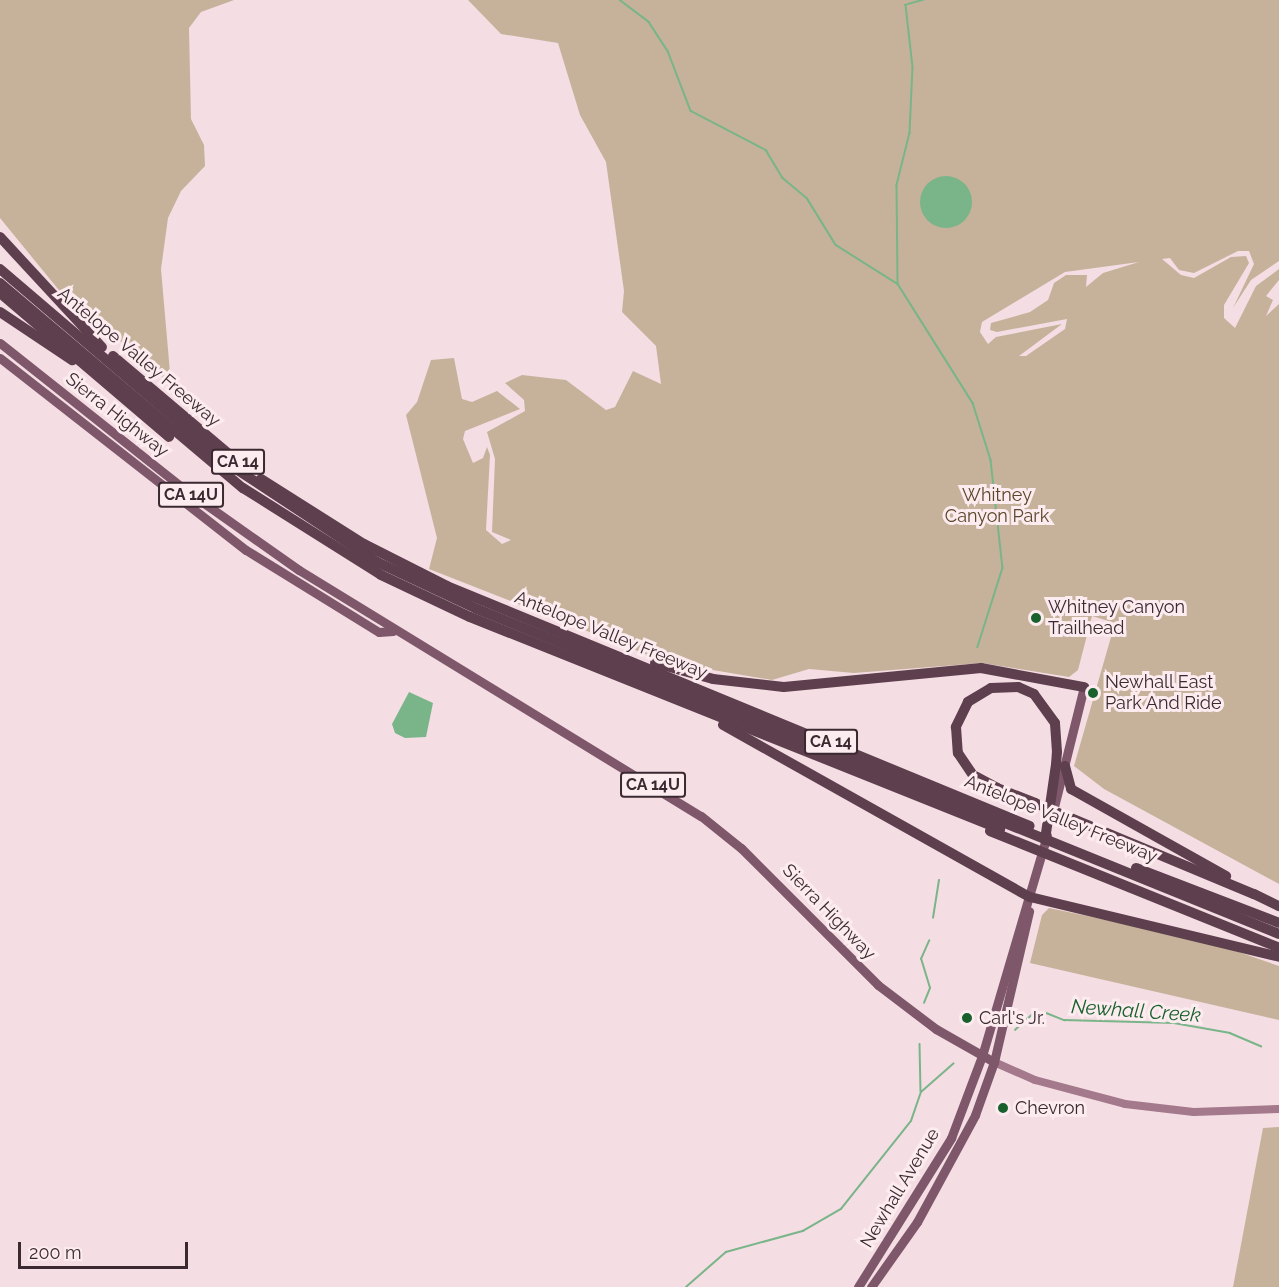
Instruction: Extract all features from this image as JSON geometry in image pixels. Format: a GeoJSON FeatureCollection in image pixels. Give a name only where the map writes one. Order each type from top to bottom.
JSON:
{"type":"FeatureCollection","features":[{"type":"Feature","properties":{"kind":"highway"},"geometry":{"type":"LineString","coordinates":[[0,237],[102,347]]}},
{"type":"Feature","properties":{"kind":"highway","name":"Antelope Valley Freeway"},"geometry":{"type":"LineString","coordinates":[[0,260],[248,471],[388,558],[427,591],[723,725],[1063,850],[1279,923]]}},
{"type":"Feature","properties":{"kind":"highway"},"geometry":{"type":"LineString","coordinates":[[0,269],[227,463],[377,562],[427,591],[1026,835]]}},
{"type":"Feature","properties":{"kind":"highway"},"geometry":{"type":"LineString","coordinates":[[0,283],[206,460],[270,507],[359,566]]}},
{"type":"Feature","properties":{"kind":"highway","name":"Antelope Valley Freeway"},"geometry":{"type":"LineString","coordinates":[[0,293],[238,493],[359,566],[632,661],[1063,850],[1279,948]]}},
{"type":"Feature","properties":{"kind":"highway"},"geometry":{"type":"LineString","coordinates":[[0,312],[62,357],[82,364]]}},
{"type":"Feature","properties":{"kind":"highway"},"geometry":{"type":"LineString","coordinates":[[632,661],[774,686],[981,668],[1084,687]]}},
{"type":"Feature","properties":{"kind":"highway"},"geometry":{"type":"LineString","coordinates":[[1045,840],[1055,723],[1034,694],[1018,687],[991,688],[963,710],[955,736],[958,753],[981,781],[1035,803],[1071,818],[1254,894],[1279,906]]}},
{"type":"Feature","properties":{"kind":"highway"},"geometry":{"type":"LineString","coordinates":[[723,725],[1030,897],[1279,957]]}},
{"type":"Feature","properties":{"kind":"highway"},"geometry":{"type":"LineString","coordinates":[[1065,766],[1071,789],[1254,894]]}},
{"type":"Feature","properties":{"kind":"highway"},"geometry":{"type":"LineString","coordinates":[[1063,850],[1279,934]]}},
{"type":"Feature","properties":{"kind":"highway"},"geometry":{"type":"LineString","coordinates":[[1063,850],[1279,940]]}},
{"type":"Feature","properties":{"kind":"main road","name":"Sierra Highway"},"geometry":{"type":"LineString","coordinates":[[0,344],[184,489],[393,631],[701,816],[741,848],[878,984],[982,1056],[1035,1080],[1125,1104],[1194,1112],[1279,1109]]}},
{"type":"Feature","properties":{"kind":"main road","name":"Sierra Highway"},"geometry":{"type":"LineString","coordinates":[[0,358],[201,517],[307,588],[379,632],[393,631]]}},
{"type":"Feature","properties":{"kind":"main road","name":"Newhall Avenue"},"geometry":{"type":"LineString","coordinates":[[858,1287],[939,1161],[982,1056],[1030,897],[1084,687]]}},
{"type":"Feature","properties":{"kind":"main road","name":"Newhall Avenue"},"geometry":{"type":"LineString","coordinates":[[871,1287],[916,1222],[964,1139],[994,1062],[1026,936],[1030,897]]}},
{"type":"Feature","properties":{"kind":"green space"},"geometry":{"type":"Polygon","coordinates":[[[0,0],[234,0],[201,12],[189,28],[191,119],[204,145],[205,166],[181,191],[168,218],[161,269],[171,384],[58,289],[0,218],[0,0]]]}},
{"type":"Feature","properties":{"kind":"green space","name":"Whitney Canyon Park"},"geometry":{"type":"Polygon","coordinates":[[[468,0],[1279,0],[1279,261],[1251,280],[1233,308],[1254,264],[1249,251],[1238,251],[1194,273],[1179,270],[1170,258],[1162,259],[1181,275],[1194,278],[1231,257],[1246,256],[1249,263],[1224,305],[1224,318],[1235,328],[1256,286],[1279,269],[1279,280],[1266,296],[1273,300],[1266,316],[1279,304],[1279,884],[1104,789],[1074,766],[1115,623],[1092,616],[1078,670],[1069,677],[982,663],[854,673],[809,669],[772,680],[666,662],[429,569],[437,538],[406,415],[417,402],[431,360],[454,358],[462,399],[472,402],[497,391],[520,409],[465,431],[463,439],[473,463],[483,458],[487,447],[490,455],[486,530],[502,544],[511,540],[492,532],[495,459],[487,432],[525,411],[524,400],[505,383],[522,375],[566,380],[606,410],[615,407],[633,371],[661,384],[656,346],[622,312],[624,291],[606,162],[580,115],[558,43],[501,34],[468,0]],[[1139,262],[1065,272],[982,322],[980,332],[988,344],[996,337],[1062,324],[1019,356],[1026,356],[1065,329],[1067,319],[997,332],[990,330],[991,323],[1030,312],[1048,300],[1054,283],[1066,275],[1087,275],[1086,287],[1103,273],[1139,262]]]}},
{"type":"Feature","properties":{"kind":"green space"},"geometry":{"type":"Polygon","coordinates":[[[1049,908],[1207,941],[1279,966],[1279,1020],[1030,963],[1042,915],[1049,908]]]}},
{"type":"Feature","properties":{"kind":"green space"},"geometry":{"type":"Polygon","coordinates":[[[1279,1127],[1279,1287],[1233,1287],[1263,1128],[1279,1127]]]}},
{"type":"Feature","properties":{"kind":"shaded area"},"geometry":{"type":"Polygon","coordinates":[[[946,176],[956,178],[964,184],[970,192],[972,202],[970,212],[964,220],[956,226],[946,228],[936,226],[928,220],[922,212],[920,202],[922,192],[928,184],[936,178],[946,176]]]}},
{"type":"Feature","properties":{"kind":"shaded area"},"geometry":{"type":"Polygon","coordinates":[[[409,692],[433,703],[426,737],[405,738],[395,733],[392,724],[409,692]]]}},
{"type":"Feature","properties":{"kind":"waterway"},"geometry":{"type":"LineString","coordinates":[[620,0],[649,22],[668,51],[691,111],[766,150],[783,178],[807,198],[836,245],[898,284]]}},
{"type":"Feature","properties":{"kind":"waterway"},"geometry":{"type":"LineString","coordinates":[[924,0],[906,5],[913,67],[910,133],[897,185],[898,284],[973,403],[991,460],[1003,568],[978,647]]}},
{"type":"Feature","properties":{"kind":"waterway"},"geometry":{"type":"LineString","coordinates":[[933,918],[939,880]]}},
{"type":"Feature","properties":{"kind":"waterway"},"geometry":{"type":"LineString","coordinates":[[924,1003],[930,988],[921,959],[929,941]]}},
{"type":"Feature","properties":{"kind":"waterway","name":"Newhall Creek"},"geometry":{"type":"LineString","coordinates":[[1015,1030],[1035,1012],[1044,1012],[1064,1020],[1174,1023],[1230,1033],[1261,1046]]}},
{"type":"Feature","properties":{"kind":"waterway"},"geometry":{"type":"LineString","coordinates":[[920,1044],[921,1091]]}},
{"type":"Feature","properties":{"kind":"waterway","name":"Newhall Creek"},"geometry":{"type":"LineString","coordinates":[[686,1287],[726,1252],[803,1231],[841,1209],[911,1121],[921,1092],[953,1064]]}},
{"type":"Feature","properties":{"kind":"place","name":"Whitney Canyon Trailhead"},"geometry":{"type":"Point","coordinates":[1036,618]}},
{"type":"Feature","properties":{"kind":"place","name":"Newhall East Park And Ride"},"geometry":{"type":"Point","coordinates":[1093,693]}},
{"type":"Feature","properties":{"kind":"place","name":"Carl's Jr."},"geometry":{"type":"Point","coordinates":[967,1018]}},
{"type":"Feature","properties":{"kind":"place","name":"Chevron"},"geometry":{"type":"Point","coordinates":[1003,1108]}}]}
